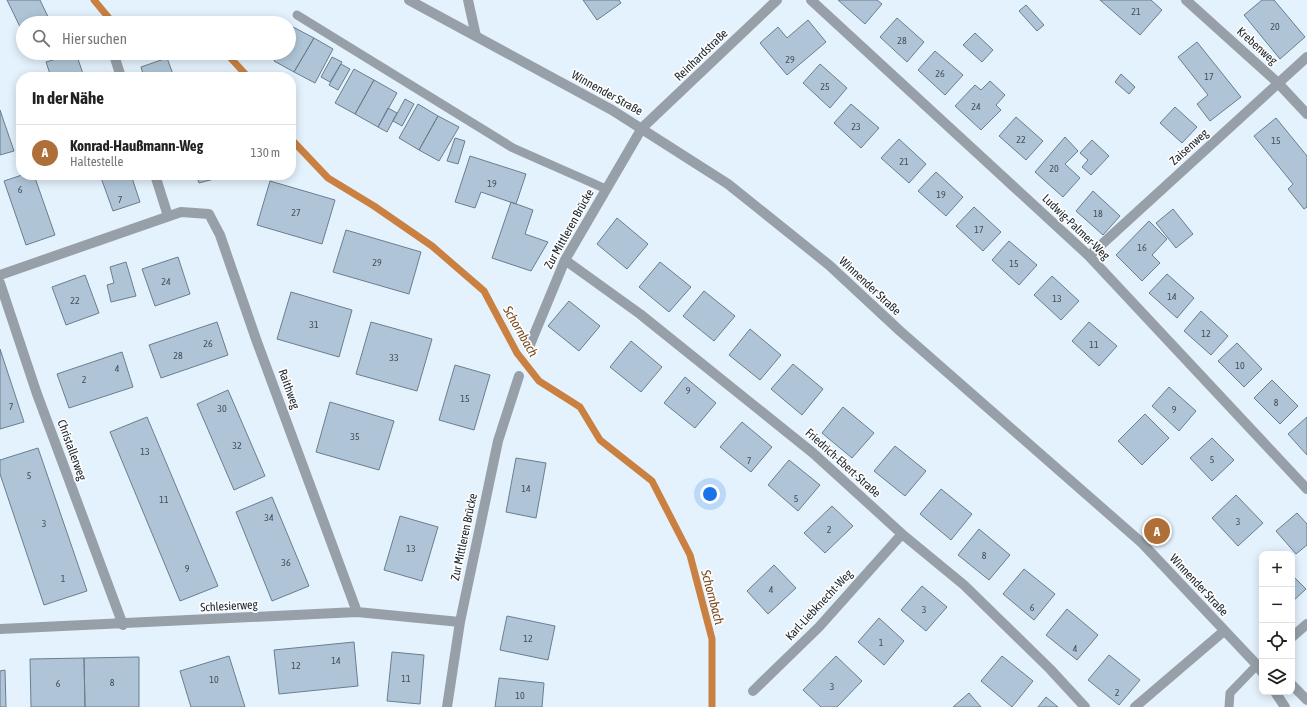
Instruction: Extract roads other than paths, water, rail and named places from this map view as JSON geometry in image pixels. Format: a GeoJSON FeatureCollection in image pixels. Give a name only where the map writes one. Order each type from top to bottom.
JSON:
{"type":"FeatureCollection","features":[{"type":"Feature","properties":{"kind":"street","name":"Winnender Straße"},"geometry":{"type":"LineString","coordinates":[[409,0],[642,128],[728,184],[784,231],[829,265],[900,331],[1142,543],[1224,631],[1259,664]]}},
{"type":"Feature","properties":{"kind":"street"},"geometry":{"type":"LineString","coordinates":[[468,0],[476,36]]}},
{"type":"Feature","properties":{"kind":"street","name":"Reinhardstraße"},"geometry":{"type":"LineString","coordinates":[[642,128],[777,0]]}},
{"type":"Feature","properties":{"kind":"street","name":"Ludwig-Palmer-Weg"},"geometry":{"type":"LineString","coordinates":[[811,0],[1088,256],[1307,489]]}},
{"type":"Feature","properties":{"kind":"street","name":"Krebenweg"},"geometry":{"type":"LineString","coordinates":[[1186,0],[1278,83],[1307,114]]}},
{"type":"Feature","properties":{"kind":"street","name":"Zaisenweg"},"geometry":{"type":"LineString","coordinates":[[1088,256],[1307,57]]}},
{"type":"Feature","properties":{"kind":"street"},"geometry":{"type":"LineString","coordinates":[[116,60],[120,72]]}},
{"type":"Feature","properties":{"kind":"street","name":"Zur Mittleren Brücke"},"geometry":{"type":"LineString","coordinates":[[529,347],[565,260],[642,128]]}},
{"type":"Feature","properties":{"kind":"street"},"geometry":{"type":"LineString","coordinates":[[157,180],[168,216]]}},
{"type":"Feature","properties":{"kind":"street","name":"Raithweg"},"geometry":{"type":"LineString","coordinates":[[0,275],[181,212],[209,214],[220,235],[257,342],[357,612]]}},
{"type":"Feature","properties":{"kind":"street","name":"Friedrich-Ebert-Straße"},"geometry":{"type":"LineString","coordinates":[[565,260],[640,314],[813,453],[902,534],[964,585],[1050,669],[1085,707]]}},
{"type":"Feature","properties":{"kind":"street","name":"Christallerweg"},"geometry":{"type":"LineString","coordinates":[[0,283],[37,394],[123,625]]}},
{"type":"Feature","properties":{"kind":"street","name":"Zur Mittleren Brücke"},"geometry":{"type":"LineString","coordinates":[[447,707],[460,622],[498,441],[519,376]]}},
{"type":"Feature","properties":{"kind":"street","name":"Karl-Liebknecht-Weg"},"geometry":{"type":"LineString","coordinates":[[753,691],[818,627],[902,534]]}},
{"type":"Feature","properties":{"kind":"street","name":"Schlesierweg"},"geometry":{"type":"LineString","coordinates":[[0,629],[123,625],[357,612],[460,622]]}},
{"type":"Feature","properties":{"kind":"street"},"geometry":{"type":"LineString","coordinates":[[1295,634],[1307,624]]}},
{"type":"Feature","properties":{"kind":"street"},"geometry":{"type":"LineString","coordinates":[[1135,707],[1224,631]]}},
{"type":"Feature","properties":{"kind":"street"},"geometry":{"type":"LineString","coordinates":[[1295,688],[1307,700]]}},
{"type":"Feature","properties":{"kind":"street"},"geometry":{"type":"LineString","coordinates":[[1277,695],[1285,707]]}},
{"type":"Feature","properties":{"kind":"lane"},"geometry":{"type":"LineString","coordinates":[[298,15],[513,148],[606,189]]}},
{"type":"Feature","properties":{"kind":"lane"},"geometry":{"type":"LineString","coordinates":[[1229,707],[1230,693],[1259,668]]}},
{"type":"Feature","properties":{"kind":"waterway","name":"Schornbach"},"geometry":{"type":"LineString","coordinates":[[94,0],[107,16]]}},
{"type":"Feature","properties":{"kind":"waterway","name":"Schornbach"},"geometry":{"type":"LineString","coordinates":[[232,60],[243,72]]}},
{"type":"Feature","properties":{"kind":"waterway","name":"Schornbach"},"geometry":{"type":"LineString","coordinates":[[296,144],[328,178],[374,206],[432,246],[484,291],[517,353],[539,381],[580,407],[600,440],[652,481],[690,555],[712,639],[712,707]]}},
{"type":"Feature","properties":{"kind":"place","name":"Konrad-Haußmann-Weg"},"geometry":{"type":"Point","coordinates":[1157,531]}}]}
